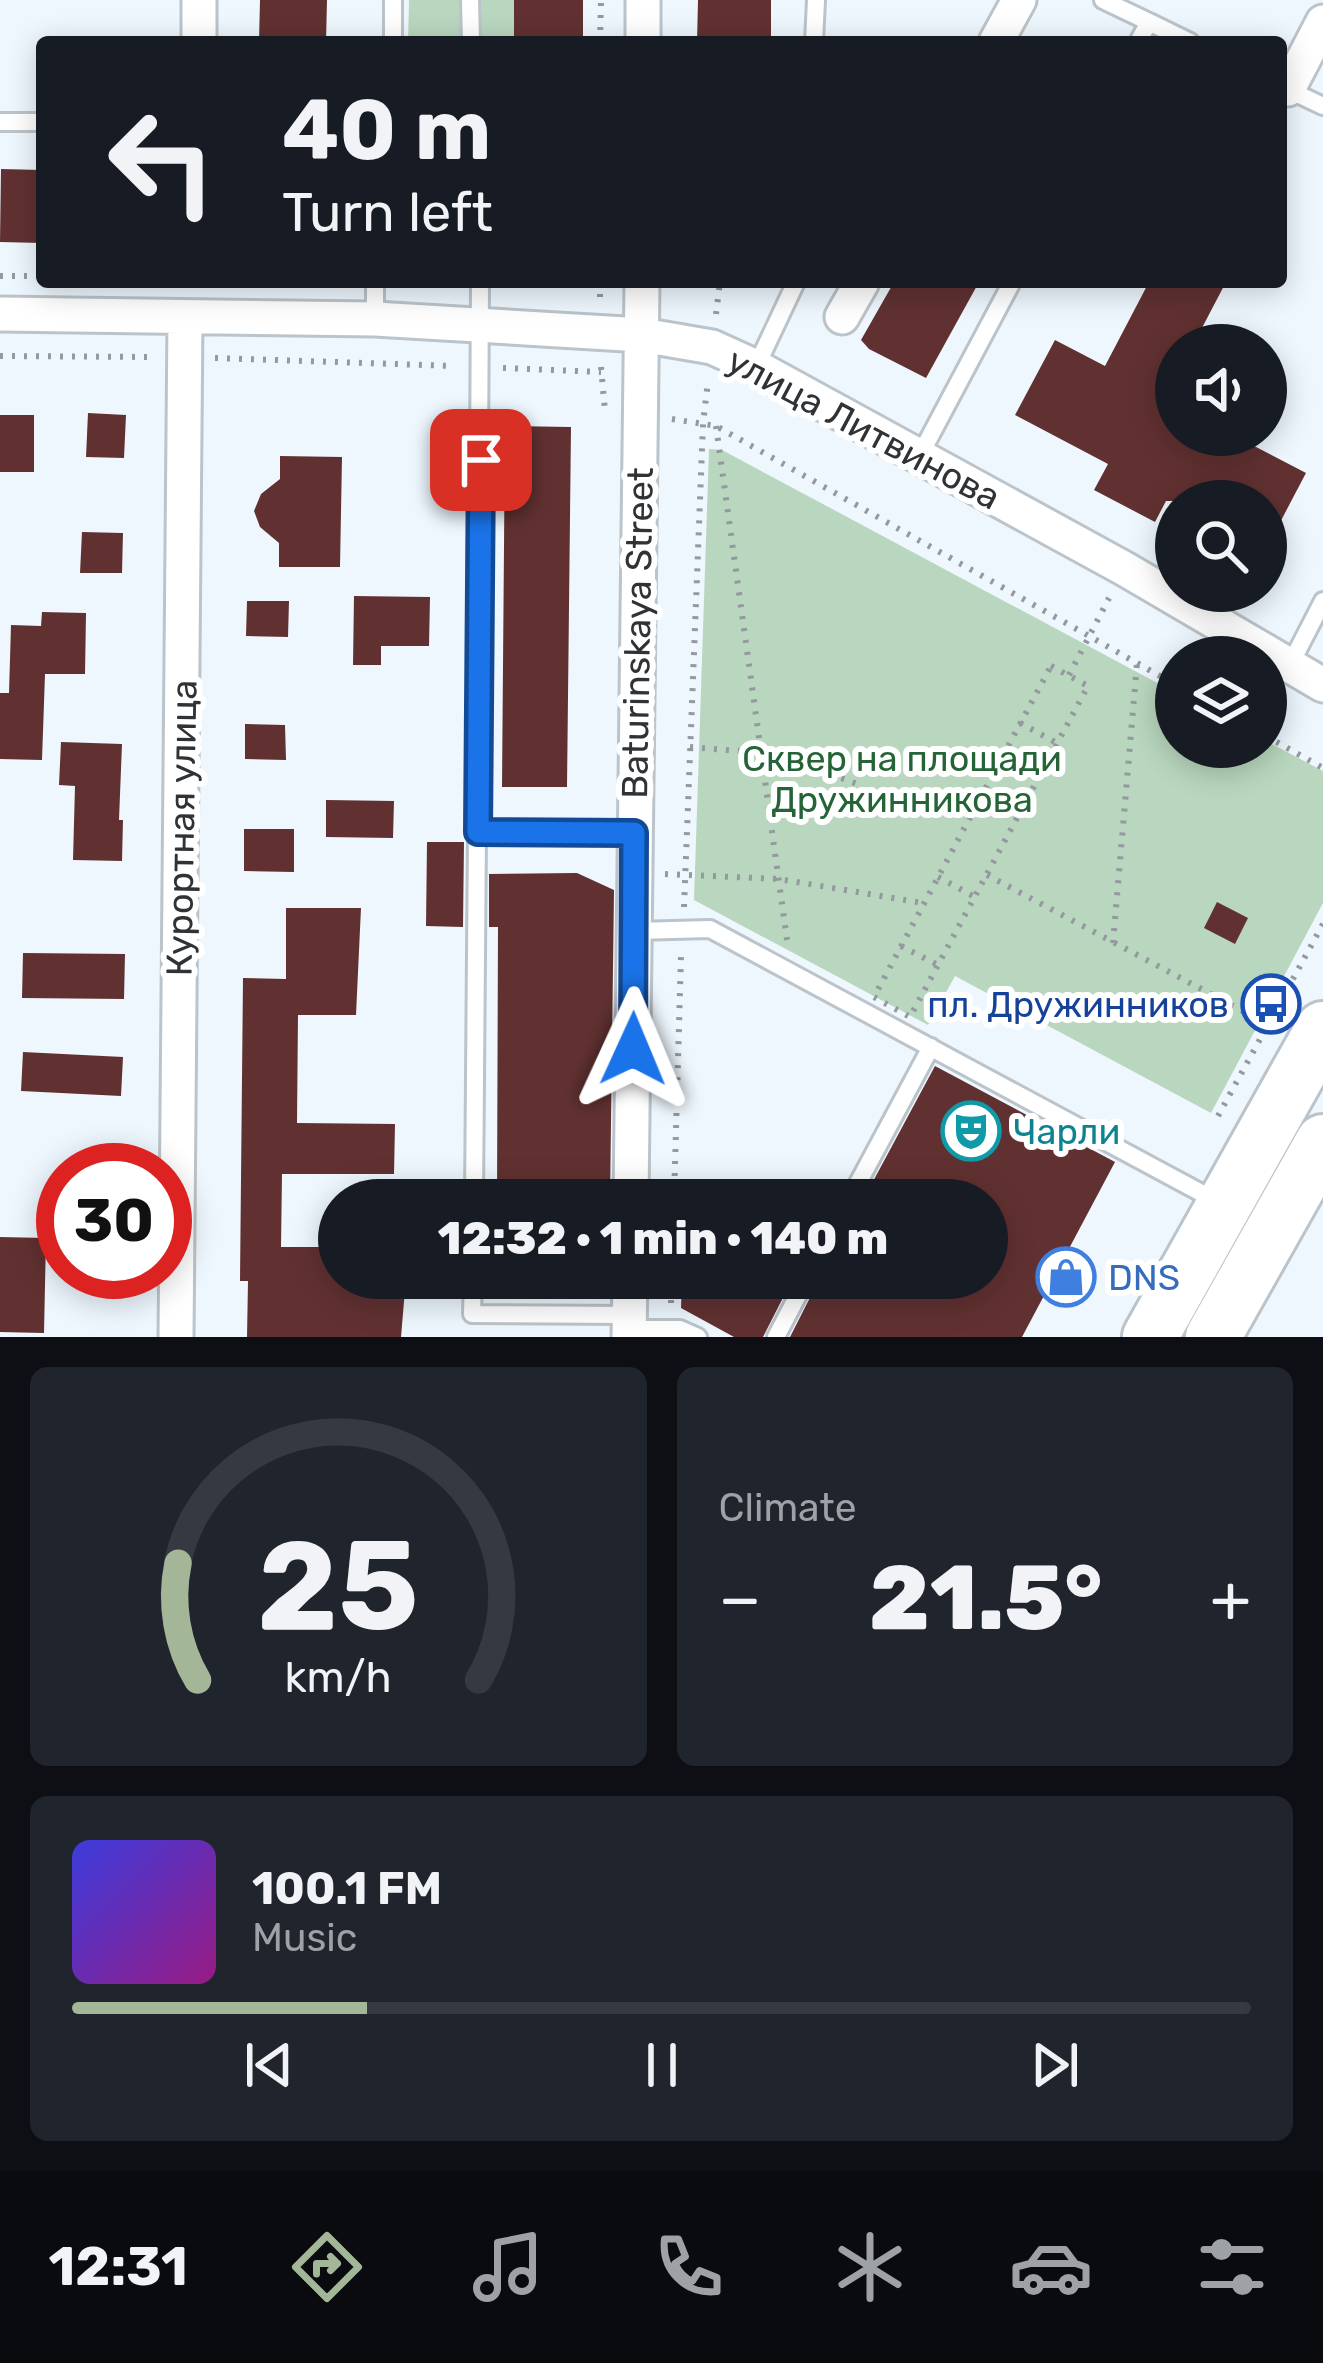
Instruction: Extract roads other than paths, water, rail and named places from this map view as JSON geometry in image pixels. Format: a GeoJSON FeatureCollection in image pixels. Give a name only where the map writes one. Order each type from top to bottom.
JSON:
{"type":"FeatureCollection","features":[{"type":"Feature","properties":{"kind":"main road"},"geometry":{"type":"LineString","coordinates":[[1150,1337],[1323,1029]]}},
{"type":"Feature","properties":{"kind":"main road"},"geometry":{"type":"LineString","coordinates":[[1214,1337],[1323,1142]]}},
{"type":"Feature","properties":{"kind":"street"},"geometry":{"type":"LineString","coordinates":[[199,0],[199,36]]}},
{"type":"Feature","properties":{"kind":"street"},"geometry":{"type":"LineString","coordinates":[[643,0],[643,36]]}},
{"type":"Feature","properties":{"kind":"street"},"geometry":{"type":"LineString","coordinates":[[999,36],[1019,0]]}},
{"type":"Feature","properties":{"kind":"street"},"geometry":{"type":"LineString","coordinates":[[1287,84],[1323,22]]}},
{"type":"Feature","properties":{"kind":"street","name":"Baturinskaya Street"},"geometry":{"type":"LineString","coordinates":[[631,1179],[642,288]]}},
{"type":"Feature","properties":{"kind":"street"},"geometry":{"type":"LineString","coordinates":[[842,317],[859,288]]}},
{"type":"Feature","properties":{"kind":"street","name":"улица Литвинова"},"geometry":{"type":"LineString","coordinates":[[0,314],[375,319],[642,335],[712,347],[1125,569],[1323,685]]}},
{"type":"Feature","properties":{"kind":"street","name":"Курортная улица"},"geometry":{"type":"LineString","coordinates":[[176,1337],[185,318]]}},
{"type":"Feature","properties":{"kind":"lane"},"geometry":{"type":"LineString","coordinates":[[393,0],[393,36]]}},
{"type":"Feature","properties":{"kind":"lane"},"geometry":{"type":"LineString","coordinates":[[470,0],[471,36]]}},
{"type":"Feature","properties":{"kind":"lane"},"geometry":{"type":"LineString","coordinates":[[814,36],[816,0]]}},
{"type":"Feature","properties":{"kind":"lane"},"geometry":{"type":"LineString","coordinates":[[1103,0],[1178,36]]}},
{"type":"Feature","properties":{"kind":"lane"},"geometry":{"type":"LineString","coordinates":[[1141,36],[1149,22]]}},
{"type":"Feature","properties":{"kind":"lane"},"geometry":{"type":"LineString","coordinates":[[1287,88],[1323,106]]}},
{"type":"Feature","properties":{"kind":"lane"},"geometry":{"type":"LineString","coordinates":[[0,122],[36,122]]}},
{"type":"Feature","properties":{"kind":"lane"},"geometry":{"type":"LineString","coordinates":[[375,288],[375,319]]}},
{"type":"Feature","properties":{"kind":"lane"},"geometry":{"type":"LineString","coordinates":[[474,1179],[480,288]]}},
{"type":"Feature","properties":{"kind":"lane"},"geometry":{"type":"LineString","coordinates":[[756,367],[793,288]]}},
{"type":"Feature","properties":{"kind":"lane"},"geometry":{"type":"LineString","coordinates":[[919,457],[1009,288]]}},
{"type":"Feature","properties":{"kind":"lane"},"geometry":{"type":"LineString","coordinates":[[1290,665],[1323,602]]}},
{"type":"Feature","properties":{"kind":"lane"},"geometry":{"type":"LineString","coordinates":[[478,832],[634,833]]}},
{"type":"Feature","properties":{"kind":"lane"},"geometry":{"type":"LineString","coordinates":[[635,931],[710,929],[1222,1204]]}},
{"type":"Feature","properties":{"kind":"lane"},"geometry":{"type":"LineString","coordinates":[[860,1179],[931,1047]]}},
{"type":"Feature","properties":{"kind":"lane"},"geometry":{"type":"LineString","coordinates":[[472,1299],[472,1314],[680,1329],[698,1337]]}},
{"type":"Feature","properties":{"kind":"lane"},"geometry":{"type":"LineString","coordinates":[[776,1337],[796,1299]]}},
{"type":"Feature","properties":{"kind":"place","name":"пл. Дружинников"},"geometry":{"type":"Point","coordinates":[1271,1004]}},
{"type":"Feature","properties":{"kind":"place","name":"Чарли"},"geometry":{"type":"Point","coordinates":[971,1131]}},
{"type":"Feature","properties":{"kind":"place","name":"DNS"},"geometry":{"type":"Point","coordinates":[1066,1277]}},
{"type":"Feature","properties":{"kind":"park label","name":"Сквер на площади Дружинникова"},"geometry":{"type":"Point","coordinates":[902,778]}}]}
